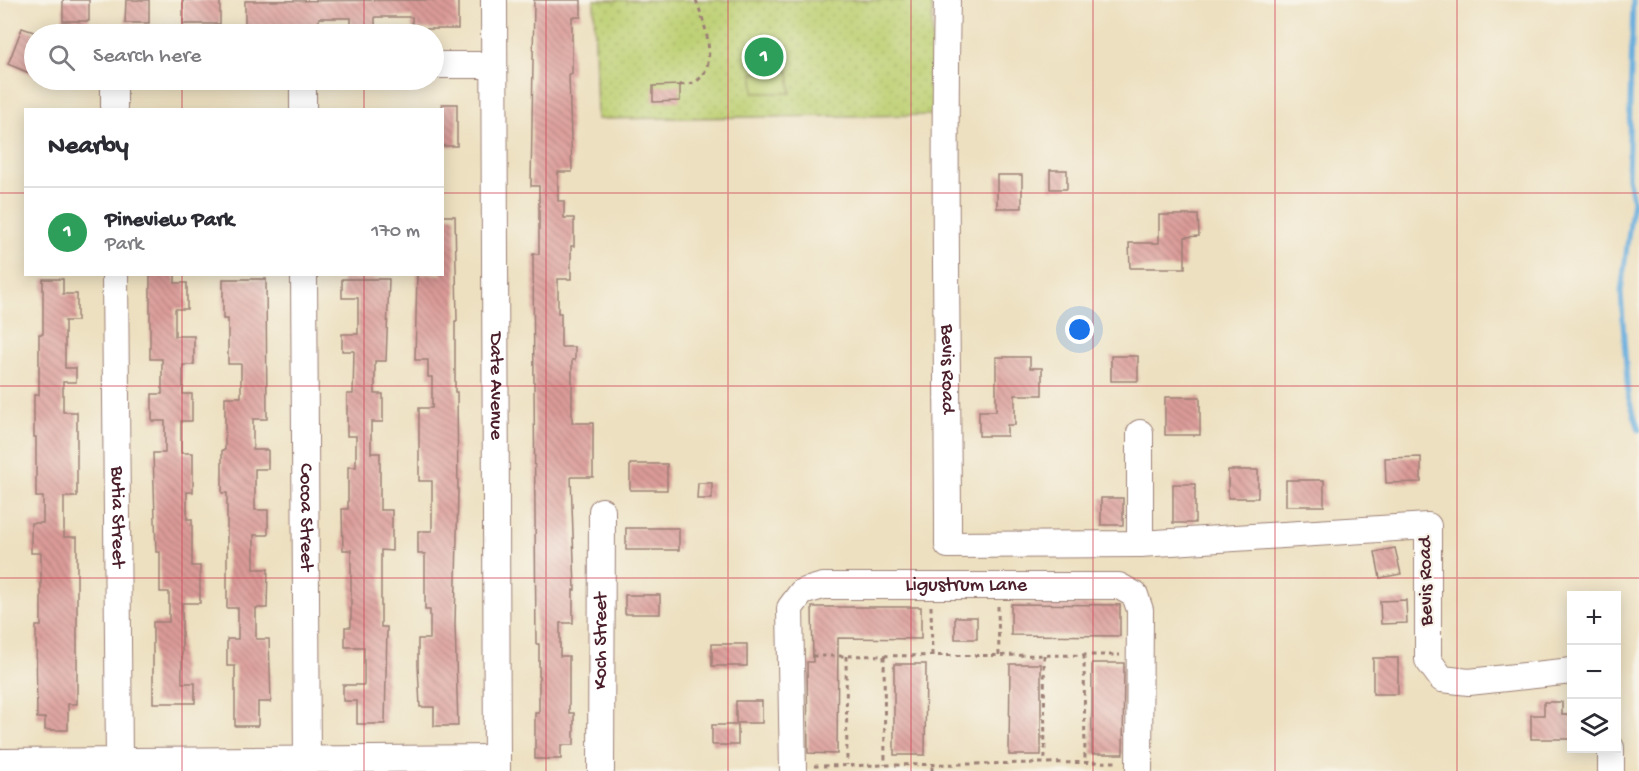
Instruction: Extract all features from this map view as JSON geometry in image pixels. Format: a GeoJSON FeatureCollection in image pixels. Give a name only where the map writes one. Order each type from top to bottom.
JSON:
{"type":"FeatureCollection","features":[{"type":"Feature","properties":{"kind":"street","name":"Date Avenue"},"geometry":{"type":"LineString","coordinates":[[494,0],[497,765]]}},
{"type":"Feature","properties":{"kind":"street","name":"Bevis Road"},"geometry":{"type":"LineString","coordinates":[[947,0],[944,135],[948,307],[948,545],[1140,544],[1428,526],[1428,660],[1442,679],[1469,682],[1567,672]]}},
{"type":"Feature","properties":{"kind":"street"},"geometry":{"type":"LineString","coordinates":[[444,65],[494,65]]}},
{"type":"Feature","properties":{"kind":"street"},"geometry":{"type":"LineString","coordinates":[[114,90],[114,108]]}},
{"type":"Feature","properties":{"kind":"street"},"geometry":{"type":"LineString","coordinates":[[303,90],[303,108]]}},
{"type":"Feature","properties":{"kind":"street","name":"Butia Street"},"geometry":{"type":"LineString","coordinates":[[116,276],[119,761]]}},
{"type":"Feature","properties":{"kind":"street","name":"Cocoa Street"},"geometry":{"type":"LineString","coordinates":[[304,276],[307,761]]}},
{"type":"Feature","properties":{"kind":"street"},"geometry":{"type":"LineString","coordinates":[[1140,434],[1140,544]]}},
{"type":"Feature","properties":{"kind":"street","name":"Koch Street"},"geometry":{"type":"LineString","coordinates":[[601,771],[602,511]]}},
{"type":"Feature","properties":{"kind":"street","name":"Ligustrum Lane"},"geometry":{"type":"LineString","coordinates":[[793,768],[790,608],[802,592],[823,586],[1119,586],[1135,595],[1140,610],[1139,767]]}},
{"type":"Feature","properties":{"kind":"street"},"geometry":{"type":"LineString","coordinates":[[1611,753],[1611,771]]}},
{"type":"Feature","properties":{"kind":"street"},"geometry":{"type":"LineString","coordinates":[[0,762],[307,761],[497,765]]}},
{"type":"Feature","properties":{"kind":"path"},"geometry":{"type":"LineString","coordinates":[[680,85],[696,82],[704,73],[709,61],[696,0]]}},
{"type":"Feature","properties":{"kind":"path"},"geometry":{"type":"LineString","coordinates":[[930,586],[932,655]]}},
{"type":"Feature","properties":{"kind":"path"},"geometry":{"type":"LineString","coordinates":[[998,586],[999,655]]}},
{"type":"Feature","properties":{"kind":"path"},"geometry":{"type":"LineString","coordinates":[[1044,655],[1045,763]]}},
{"type":"Feature","properties":{"kind":"path"},"geometry":{"type":"LineString","coordinates":[[1084,655],[1084,763]]}},
{"type":"Feature","properties":{"kind":"path"},"geometry":{"type":"LineString","coordinates":[[791,656],[1140,655]]}},
{"type":"Feature","properties":{"kind":"path"},"geometry":{"type":"LineString","coordinates":[[846,656],[847,765]]}},
{"type":"Feature","properties":{"kind":"path"},"geometry":{"type":"LineString","coordinates":[[884,656],[885,765]]}},
{"type":"Feature","properties":{"kind":"path"},"geometry":{"type":"LineString","coordinates":[[793,768],[847,765],[1045,763],[1139,767]]}},
{"type":"Feature","properties":{"kind":"path"},"geometry":{"type":"LineString","coordinates":[[932,764],[932,771]]}},
{"type":"Feature","properties":{"kind":"green space"},"geometry":{"type":"Polygon","coordinates":[[[594,0],[932,0],[933,115],[597,119],[594,0]]]}},
{"type":"Feature","properties":{"kind":"green space"},"geometry":{"type":"Polygon","coordinates":[[[789,71],[791,93],[754,93],[753,73],[789,71]]]}},
{"type":"Feature","properties":{"kind":"building"},"geometry":{"type":"Polygon","coordinates":[[[63,0],[89,0],[89,21],[63,21],[63,0]]]}},
{"type":"Feature","properties":{"kind":"building"},"geometry":{"type":"Polygon","coordinates":[[[126,0],[149,0],[149,23],[125,23],[126,0]]]}},
{"type":"Feature","properties":{"kind":"building"},"geometry":{"type":"Polygon","coordinates":[[[183,0],[220,0],[220,24],[183,24],[183,0]]]}},
{"type":"Feature","properties":{"kind":"building"},"geometry":{"type":"Polygon","coordinates":[[[458,0],[458,29],[444,29],[444,24],[412,24],[412,17],[375,17],[375,24],[351,24],[351,18],[319,18],[318,24],[245,24],[245,1],[458,0]]]}},
{"type":"Feature","properties":{"kind":"building"},"geometry":{"type":"Polygon","coordinates":[[[534,0],[581,0],[581,17],[572,17],[572,74],[569,74],[572,172],[558,172],[558,201],[564,201],[564,218],[574,218],[574,246],[571,246],[571,279],[558,279],[558,313],[561,313],[561,347],[575,347],[575,360],[572,360],[572,423],[593,423],[593,477],[571,477],[575,590],[573,590],[573,623],[560,623],[560,656],[569,656],[569,713],[574,713],[574,745],[561,745],[561,759],[535,759],[535,713],[539,713],[539,644],[536,644],[533,254],[539,254],[539,186],[531,186],[534,0]]]}},
{"type":"Feature","properties":{"kind":"building"},"geometry":{"type":"Polygon","coordinates":[[[22,28],[24,29],[24,71],[8,64],[22,28]]]}},
{"type":"Feature","properties":{"kind":"building"},"geometry":{"type":"Polygon","coordinates":[[[680,85],[680,101],[653,102],[653,86],[680,85]]]}},
{"type":"Feature","properties":{"kind":"building"},"geometry":{"type":"Polygon","coordinates":[[[442,104],[457,104],[457,146],[444,146],[444,108],[442,104]]]}},
{"type":"Feature","properties":{"kind":"building"},"geometry":{"type":"Polygon","coordinates":[[[1050,170],[1067,170],[1067,189],[1050,189],[1050,170]]]}},
{"type":"Feature","properties":{"kind":"building"},"geometry":{"type":"Polygon","coordinates":[[[997,175],[1022,175],[1022,208],[997,208],[997,175]]]}},
{"type":"Feature","properties":{"kind":"building"},"geometry":{"type":"Polygon","coordinates":[[[1159,215],[1198,215],[1199,236],[1185,237],[1185,268],[1130,268],[1129,243],[1159,243],[1159,215]]]}},
{"type":"Feature","properties":{"kind":"building"},"geometry":{"type":"Polygon","coordinates":[[[444,216],[455,216],[457,321],[455,321],[455,392],[457,392],[458,492],[455,624],[458,726],[434,726],[434,707],[420,707],[418,639],[430,639],[430,610],[425,610],[425,554],[418,554],[418,531],[432,531],[432,481],[419,481],[419,408],[432,408],[432,377],[428,377],[428,360],[415,360],[417,276],[444,276],[444,216]]]}},
{"type":"Feature","properties":{"kind":"building"},"geometry":{"type":"Polygon","coordinates":[[[150,276],[175,276],[175,283],[187,283],[187,309],[175,309],[175,336],[194,336],[194,365],[183,365],[183,394],[192,394],[192,421],[181,421],[181,453],[193,453],[193,492],[187,492],[187,519],[192,519],[192,566],[200,566],[200,603],[182,603],[182,683],[195,683],[195,703],[153,703],[153,622],[169,622],[169,592],[160,592],[160,552],[156,552],[153,453],[165,453],[165,421],[152,421],[152,394],[162,394],[162,359],[150,359],[150,276]]]}},
{"type":"Feature","properties":{"kind":"building"},"geometry":{"type":"Polygon","coordinates":[[[43,279],[63,279],[63,294],[77,294],[77,321],[65,321],[65,368],[76,368],[76,382],[63,382],[63,412],[77,412],[77,497],[64,497],[64,537],[77,537],[77,704],[68,704],[68,730],[45,730],[45,718],[37,718],[36,626],[41,626],[41,553],[31,553],[31,523],[43,523],[43,497],[36,497],[34,395],[39,395],[39,334],[43,334],[43,279]]]}},
{"type":"Feature","properties":{"kind":"building"},"geometry":{"type":"Polygon","coordinates":[[[223,279],[266,279],[267,419],[253,419],[253,450],[268,450],[268,469],[255,469],[255,510],[268,510],[268,535],[254,535],[254,569],[268,569],[267,608],[256,608],[256,639],[269,639],[271,702],[258,702],[258,726],[235,726],[235,666],[227,666],[227,639],[238,639],[238,608],[227,608],[227,493],[222,493],[222,450],[225,450],[225,397],[241,397],[241,364],[228,364],[228,319],[223,319],[223,279]]]}},
{"type":"Feature","properties":{"kind":"building"},"geometry":{"type":"Polygon","coordinates":[[[342,279],[389,279],[386,361],[375,361],[375,394],[383,394],[383,422],[371,422],[371,453],[380,453],[380,510],[392,510],[392,551],[381,550],[381,627],[387,627],[385,724],[357,724],[357,701],[343,701],[343,685],[364,685],[364,647],[345,647],[345,627],[351,627],[351,550],[343,550],[342,509],[348,509],[348,467],[356,467],[356,436],[347,436],[347,394],[353,394],[354,351],[342,351],[342,334],[358,334],[358,298],[342,298],[342,279]]]}},
{"type":"Feature","properties":{"kind":"building"},"geometry":{"type":"Polygon","coordinates":[[[1111,356],[1138,356],[1138,381],[1111,381],[1111,356]]]}},
{"type":"Feature","properties":{"kind":"building"},"geometry":{"type":"Polygon","coordinates":[[[996,357],[1030,357],[1030,368],[1042,368],[1042,395],[1015,395],[1015,425],[1007,425],[1007,436],[979,436],[979,411],[996,411],[996,357]]]}},
{"type":"Feature","properties":{"kind":"building"},"geometry":{"type":"Polygon","coordinates":[[[1165,397],[1200,397],[1200,435],[1165,435],[1165,397]]]}},
{"type":"Feature","properties":{"kind":"building"},"geometry":{"type":"Polygon","coordinates":[[[1421,457],[1421,482],[1386,483],[1385,458],[1421,457]]]}},
{"type":"Feature","properties":{"kind":"building"},"geometry":{"type":"Polygon","coordinates":[[[630,464],[667,464],[667,490],[630,490],[630,464]]]}},
{"type":"Feature","properties":{"kind":"building"},"geometry":{"type":"Polygon","coordinates":[[[1228,470],[1258,470],[1258,498],[1228,498],[1228,470]]]}},
{"type":"Feature","properties":{"kind":"building"},"geometry":{"type":"Polygon","coordinates":[[[1286,480],[1324,480],[1324,506],[1286,506],[1286,480]]]}},
{"type":"Feature","properties":{"kind":"building"},"geometry":{"type":"Polygon","coordinates":[[[698,483],[712,483],[712,499],[697,499],[698,483]]]}},
{"type":"Feature","properties":{"kind":"building"},"geometry":{"type":"Polygon","coordinates":[[[1173,484],[1195,484],[1195,523],[1173,523],[1173,484]]]}},
{"type":"Feature","properties":{"kind":"building"},"geometry":{"type":"Polygon","coordinates":[[[1101,498],[1123,498],[1123,525],[1101,525],[1101,498]]]}},
{"type":"Feature","properties":{"kind":"building"},"geometry":{"type":"Polygon","coordinates":[[[626,528],[679,528],[679,550],[626,550],[626,528]]]}},
{"type":"Feature","properties":{"kind":"building"},"geometry":{"type":"Polygon","coordinates":[[[1395,548],[1401,574],[1380,578],[1375,552],[1395,548]]]}},
{"type":"Feature","properties":{"kind":"building"},"geometry":{"type":"Polygon","coordinates":[[[625,595],[660,595],[660,614],[625,614],[625,595]]]}},
{"type":"Feature","properties":{"kind":"building"},"geometry":{"type":"Polygon","coordinates":[[[1406,600],[1407,623],[1381,624],[1380,601],[1406,600]]]}},
{"type":"Feature","properties":{"kind":"building"},"geometry":{"type":"Polygon","coordinates":[[[1011,604],[1120,605],[1120,636],[1011,635],[1011,604]]]}},
{"type":"Feature","properties":{"kind":"building"},"geometry":{"type":"Polygon","coordinates":[[[812,607],[921,607],[921,639],[838,638],[837,754],[808,753],[807,662],[813,662],[812,607]]]}},
{"type":"Feature","properties":{"kind":"building"},"geometry":{"type":"Polygon","coordinates":[[[955,617],[977,617],[977,639],[955,639],[955,617]]]}},
{"type":"Feature","properties":{"kind":"building"},"geometry":{"type":"Polygon","coordinates":[[[712,644],[747,644],[747,666],[712,666],[712,644]]]}},
{"type":"Feature","properties":{"kind":"building"},"geometry":{"type":"Polygon","coordinates":[[[1373,658],[1398,658],[1398,694],[1373,694],[1373,658]]]}},
{"type":"Feature","properties":{"kind":"building"},"geometry":{"type":"Polygon","coordinates":[[[1092,663],[1124,663],[1123,754],[1092,754],[1092,663]]]}},
{"type":"Feature","properties":{"kind":"building"},"geometry":{"type":"Polygon","coordinates":[[[894,664],[926,664],[925,755],[894,755],[894,664]]]}},
{"type":"Feature","properties":{"kind":"building"},"geometry":{"type":"Polygon","coordinates":[[[1010,664],[1041,664],[1041,755],[1009,755],[1010,664]]]}},
{"type":"Feature","properties":{"kind":"building"},"geometry":{"type":"Polygon","coordinates":[[[736,701],[762,701],[762,723],[736,723],[736,701]]]}},
{"type":"Feature","properties":{"kind":"building"},"geometry":{"type":"Polygon","coordinates":[[[1544,702],[1562,702],[1562,715],[1567,715],[1567,739],[1531,739],[1531,715],[1544,715],[1544,702]]]}},
{"type":"Feature","properties":{"kind":"building"},"geometry":{"type":"Polygon","coordinates":[[[712,725],[738,725],[738,745],[712,745],[712,725]]]}},
{"type":"Feature","properties":{"kind":"waterway"},"geometry":{"type":"LineString","coordinates":[[1633,0],[1628,177],[1633,200],[1621,292],[1628,396],[1639,430]]}},
{"type":"Feature","properties":{"kind":"place","name":"Pineview Park"},"geometry":{"type":"Point","coordinates":[764,57]}}]}
